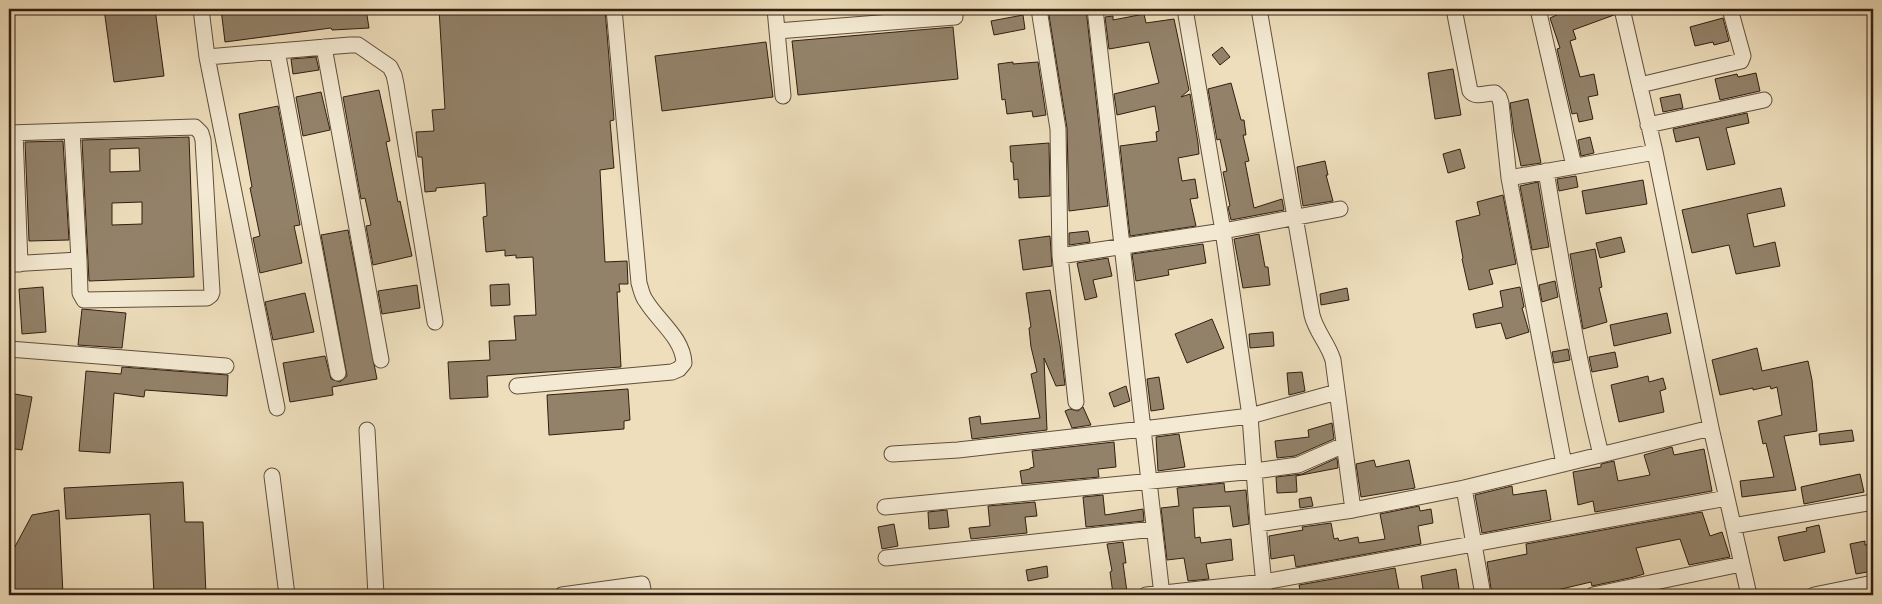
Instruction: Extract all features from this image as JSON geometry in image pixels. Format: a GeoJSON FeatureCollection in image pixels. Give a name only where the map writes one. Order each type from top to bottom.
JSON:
{"type":"FeatureCollection","features":[{"type":"Feature","properties":{"kind":"street"},"geometry":{"type":"LineString","coordinates":[[201,9],[207,56],[277,408]]}},
{"type":"Feature","properties":{"kind":"street"},"geometry":{"type":"LineString","coordinates":[[517,386],[672,372],[679,369],[684,363],[680,345],[644,299],[639,283],[614,9]]}},
{"type":"Feature","properties":{"kind":"street"},"geometry":{"type":"LineString","coordinates":[[774,9],[783,96]]}},
{"type":"Feature","properties":{"kind":"street"},"geometry":{"type":"LineString","coordinates":[[777,31],[955,17],[955,9]]}},
{"type":"Feature","properties":{"kind":"street"},"geometry":{"type":"LineString","coordinates":[[1039,9],[1058,129],[1060,256],[1076,402]]}},
{"type":"Feature","properties":{"kind":"street"},"geometry":{"type":"LineString","coordinates":[[1095,9],[1162,594]]}},
{"type":"Feature","properties":{"kind":"street"},"geometry":{"type":"LineString","coordinates":[[1185,9],[1223,231],[1250,416],[1265,588]]}},
{"type":"Feature","properties":{"kind":"street"},"geometry":{"type":"LineString","coordinates":[[1454,9],[1470,91],[1476,96],[1495,93],[1501,103],[1509,178],[1527,280],[1564,464]]}},
{"type":"Feature","properties":{"kind":"street"},"geometry":{"type":"LineString","coordinates":[[1538,9],[1574,166]]}},
{"type":"Feature","properties":{"kind":"street"},"geometry":{"type":"LineString","coordinates":[[1622,9],[1648,125],[1656,152],[1711,428],[1748,595]]}},
{"type":"Feature","properties":{"kind":"street"},"geometry":{"type":"LineString","coordinates":[[1640,85],[1741,61],[1743,56],[1730,9]]}},
{"type":"Feature","properties":{"kind":"street"},"geometry":{"type":"LineString","coordinates":[[1259,14],[1312,315],[1316,328],[1331,352],[1353,510]]}},
{"type":"Feature","properties":{"kind":"street"},"geometry":{"type":"LineString","coordinates":[[207,56],[358,45],[390,67],[394,75],[435,322]]}},
{"type":"Feature","properties":{"kind":"street"},"geometry":{"type":"LineString","coordinates":[[324,47],[381,360]]}},
{"type":"Feature","properties":{"kind":"street"},"geometry":{"type":"LineString","coordinates":[[277,51],[338,373]]}},
{"type":"Feature","properties":{"kind":"street"},"geometry":{"type":"LineString","coordinates":[[1648,125],[1764,100]]}},
{"type":"Feature","properties":{"kind":"street"},"geometry":{"type":"LineString","coordinates":[[72,131],[79,260],[80,293],[84,300],[207,298],[211,296],[202,140],[198,129],[195,127],[72,131],[12,133],[14,264],[79,260]]}},
{"type":"Feature","properties":{"kind":"street"},"geometry":{"type":"LineString","coordinates":[[1509,178],[1656,152]]}},
{"type":"Feature","properties":{"kind":"street"},"geometry":{"type":"LineString","coordinates":[[1546,171],[1582,376],[1600,455]]}},
{"type":"Feature","properties":{"kind":"street"},"geometry":{"type":"LineString","coordinates":[[1060,256],[1122,248],[1340,209]]}},
{"type":"Feature","properties":{"kind":"street"},"geometry":{"type":"LineString","coordinates":[[9,348],[226,366]]}},
{"type":"Feature","properties":{"kind":"street"},"geometry":{"type":"LineString","coordinates":[[892,454],[958,450],[1250,416],[1337,392]]}},
{"type":"Feature","properties":{"kind":"street"},"geometry":{"type":"LineString","coordinates":[[1258,524],[1353,510],[1464,488],[1711,428]]}},
{"type":"Feature","properties":{"kind":"street"},"geometry":{"type":"LineString","coordinates":[[367,430],[376,595]]}},
{"type":"Feature","properties":{"kind":"street"},"geometry":{"type":"LineString","coordinates":[[885,507],[1255,471],[1298,465],[1344,445]]}},
{"type":"Feature","properties":{"kind":"street"},"geometry":{"type":"LineString","coordinates":[[272,476],[287,595]]}},
{"type":"Feature","properties":{"kind":"street"},"geometry":{"type":"LineString","coordinates":[[1464,488],[1483,595]]}},
{"type":"Feature","properties":{"kind":"street"},"geometry":{"type":"LineString","coordinates":[[1146,595],[1265,588],[1473,544],[1727,498]]}},
{"type":"Feature","properties":{"kind":"street"},"geometry":{"type":"LineString","coordinates":[[1733,526],[1873,502]]}},
{"type":"Feature","properties":{"kind":"street"},"geometry":{"type":"LineString","coordinates":[[886,558],[1154,529]]}},
{"type":"Feature","properties":{"kind":"street"},"geometry":{"type":"LineString","coordinates":[[1593,595],[1741,564]]}},
{"type":"Feature","properties":{"kind":"street"},"geometry":{"type":"LineString","coordinates":[[562,595],[642,584],[644,595]]}},
{"type":"Feature","properties":{"kind":"street"},"geometry":{"type":"LineString","coordinates":[[1814,595],[1873,584]]}},
{"type":"Feature","properties":{"kind":"building"},"geometry":{"type":"Polygon","coordinates":[[[104,9],[155,9],[164,76],[114,82],[104,9]]]}},
{"type":"Feature","properties":{"kind":"building"},"geometry":{"type":"Polygon","coordinates":[[[221,9],[366,9],[369,28],[332,30],[331,28],[225,42],[221,9]]]}},
{"type":"Feature","properties":{"kind":"building"},"geometry":{"type":"Polygon","coordinates":[[[439,9],[605,9],[614,120],[610,121],[614,168],[600,170],[605,262],[627,261],[628,284],[619,284],[620,292],[617,292],[621,367],[487,376],[488,397],[450,399],[448,362],[490,360],[489,341],[516,340],[514,316],[536,315],[533,257],[516,258],[516,255],[505,256],[505,250],[486,252],[483,217],[487,216],[485,183],[436,188],[436,191],[425,192],[422,157],[418,157],[416,132],[434,131],[432,110],[445,109],[439,9]]]}},
{"type":"Feature","properties":{"kind":"building"},"geometry":{"type":"Polygon","coordinates":[[[1048,9],[1086,9],[1108,206],[1069,211],[1067,128],[1048,9]]]}},
{"type":"Feature","properties":{"kind":"building"},"geometry":{"type":"Polygon","coordinates":[[[1560,9],[1613,9],[1614,15],[1573,30],[1576,39],[1570,41],[1580,77],[1594,74],[1598,95],[1588,97],[1593,119],[1579,122],[1577,113],[1572,114],[1557,49],[1560,48],[1550,18],[1561,13],[1560,9]]]}},
{"type":"Feature","properties":{"kind":"building"},"geometry":{"type":"Polygon","coordinates":[[[1144,14],[1146,23],[1174,19],[1189,90],[1181,97],[1190,94],[1199,154],[1178,158],[1182,181],[1195,179],[1198,198],[1190,199],[1196,226],[1130,236],[1120,146],[1157,141],[1156,132],[1159,131],[1155,106],[1117,115],[1114,94],[1159,83],[1149,42],[1109,49],[1105,17],[1113,16],[1113,20],[1144,14]]]}},
{"type":"Feature","properties":{"kind":"building"},"geometry":{"type":"Polygon","coordinates":[[[1023,15],[1025,29],[994,35],[991,21],[1023,15]]]}},
{"type":"Feature","properties":{"kind":"building"},"geometry":{"type":"Polygon","coordinates":[[[1723,18],[1729,41],[1714,45],[1713,42],[1695,46],[1690,27],[1723,18]]]}},
{"type":"Feature","properties":{"kind":"building"},"geometry":{"type":"Polygon","coordinates":[[[953,27],[958,79],[798,95],[792,41],[953,27]]]}},
{"type":"Feature","properties":{"kind":"building"},"geometry":{"type":"Polygon","coordinates":[[[766,42],[773,97],[662,111],[655,56],[766,42]]]}},
{"type":"Feature","properties":{"kind":"building"},"geometry":{"type":"Polygon","coordinates":[[[1222,47],[1230,57],[1220,65],[1212,55],[1222,47]]]}},
{"type":"Feature","properties":{"kind":"building"},"geometry":{"type":"Polygon","coordinates":[[[316,57],[319,70],[293,74],[291,59],[316,57]]]}},
{"type":"Feature","properties":{"kind":"building"},"geometry":{"type":"Polygon","coordinates":[[[1013,62],[1013,64],[1038,62],[1046,115],[1033,117],[1032,111],[1007,114],[1005,99],[1002,100],[998,64],[1013,62]]]}},
{"type":"Feature","properties":{"kind":"building"},"geometry":{"type":"Polygon","coordinates":[[[1453,69],[1461,115],[1435,119],[1428,73],[1453,69]]]}},
{"type":"Feature","properties":{"kind":"building"},"geometry":{"type":"Polygon","coordinates":[[[1756,73],[1760,91],[1720,100],[1715,79],[1737,74],[1738,77],[1756,73]]]}},
{"type":"Feature","properties":{"kind":"building"},"geometry":{"type":"Polygon","coordinates":[[[1231,83],[1241,120],[1244,120],[1246,135],[1243,135],[1249,161],[1245,162],[1254,208],[1282,199],[1284,210],[1231,220],[1223,172],[1227,171],[1220,139],[1217,140],[1208,89],[1231,83]]]}},
{"type":"Feature","properties":{"kind":"building"},"geometry":{"type":"Polygon","coordinates":[[[379,90],[390,141],[386,142],[398,202],[400,201],[412,256],[373,265],[366,226],[371,225],[365,198],[361,199],[343,97],[379,90]]]}},
{"type":"Feature","properties":{"kind":"building"},"geometry":{"type":"Polygon","coordinates":[[[321,92],[330,130],[303,136],[296,97],[321,92]]]}},
{"type":"Feature","properties":{"kind":"building"},"geometry":{"type":"Polygon","coordinates":[[[1680,94],[1683,108],[1663,112],[1660,98],[1680,94]]]}},
{"type":"Feature","properties":{"kind":"building"},"geometry":{"type":"Polygon","coordinates":[[[1528,99],[1541,163],[1521,166],[1510,103],[1528,99]]]}},
{"type":"Feature","properties":{"kind":"building"},"geometry":{"type":"Polygon","coordinates":[[[278,106],[300,225],[294,226],[302,263],[260,273],[253,238],[260,236],[250,188],[252,187],[239,114],[278,106]]]}},
{"type":"Feature","properties":{"kind":"building"},"geometry":{"type":"Polygon","coordinates":[[[1747,113],[1749,123],[1726,128],[1735,164],[1707,170],[1699,137],[1676,142],[1673,129],[1747,113]]]}},
{"type":"Feature","properties":{"kind":"building"},"geometry":{"type":"Polygon","coordinates":[[[189,137],[194,277],[89,281],[82,140],[189,137]],[[139,148],[110,149],[110,172],[140,171],[139,148]],[[142,202],[112,203],[112,225],[142,224],[142,202]]]}},
{"type":"Feature","properties":{"kind":"building"},"geometry":{"type":"Polygon","coordinates":[[[1590,137],[1594,153],[1581,156],[1578,140],[1590,137]]]}},
{"type":"Feature","properties":{"kind":"building"},"geometry":{"type":"Polygon","coordinates":[[[63,141],[69,240],[29,241],[25,142],[63,141]]]}},
{"type":"Feature","properties":{"kind":"building"},"geometry":{"type":"Polygon","coordinates":[[[1049,143],[1050,196],[1019,198],[1018,179],[1014,180],[1010,146],[1049,143]]]}},
{"type":"Feature","properties":{"kind":"building"},"geometry":{"type":"Polygon","coordinates":[[[1460,149],[1465,168],[1448,173],[1443,154],[1460,149]]]}},
{"type":"Feature","properties":{"kind":"building"},"geometry":{"type":"Polygon","coordinates":[[[1325,161],[1328,175],[1326,175],[1333,201],[1303,206],[1297,167],[1325,161]]]}},
{"type":"Feature","properties":{"kind":"building"},"geometry":{"type":"Polygon","coordinates":[[[1576,176],[1578,187],[1559,191],[1557,179],[1576,176]]]}},
{"type":"Feature","properties":{"kind":"building"},"geometry":{"type":"Polygon","coordinates":[[[1643,180],[1647,204],[1586,214],[1582,191],[1643,180]]]}},
{"type":"Feature","properties":{"kind":"building"},"geometry":{"type":"Polygon","coordinates":[[[1538,182],[1549,247],[1532,250],[1520,186],[1538,182]]]}},
{"type":"Feature","properties":{"kind":"building"},"geometry":{"type":"Polygon","coordinates":[[[1781,188],[1785,206],[1747,214],[1754,247],[1775,242],[1780,266],[1736,274],[1729,245],[1692,253],[1682,210],[1781,188]]]}},
{"type":"Feature","properties":{"kind":"building"},"geometry":{"type":"Polygon","coordinates":[[[1503,195],[1516,264],[1489,270],[1493,284],[1469,290],[1456,221],[1480,215],[1477,202],[1503,195]]]}},
{"type":"Feature","properties":{"kind":"building"},"geometry":{"type":"Polygon","coordinates":[[[348,230],[377,379],[332,387],[333,395],[290,402],[283,363],[325,356],[331,379],[340,382],[347,376],[321,235],[348,230]]]}},
{"type":"Feature","properties":{"kind":"building"},"geometry":{"type":"Polygon","coordinates":[[[1088,231],[1090,242],[1069,245],[1069,233],[1088,231]]]}},
{"type":"Feature","properties":{"kind":"building"},"geometry":{"type":"Polygon","coordinates":[[[1259,234],[1265,267],[1268,267],[1270,285],[1243,288],[1234,239],[1259,234]]]}},
{"type":"Feature","properties":{"kind":"building"},"geometry":{"type":"Polygon","coordinates":[[[1050,236],[1052,266],[1023,270],[1019,240],[1050,236]]]}},
{"type":"Feature","properties":{"kind":"building"},"geometry":{"type":"Polygon","coordinates":[[[1621,237],[1625,252],[1600,258],[1596,243],[1621,237]]]}},
{"type":"Feature","properties":{"kind":"building"},"geometry":{"type":"Polygon","coordinates":[[[1203,244],[1206,263],[1168,270],[1169,275],[1136,281],[1132,254],[1203,244]]]}},
{"type":"Feature","properties":{"kind":"building"},"geometry":{"type":"Polygon","coordinates":[[[1595,249],[1602,287],[1599,288],[1607,322],[1583,329],[1570,254],[1595,249]]]}},
{"type":"Feature","properties":{"kind":"building"},"geometry":{"type":"Polygon","coordinates":[[[1108,258],[1112,276],[1093,280],[1097,297],[1085,300],[1077,263],[1108,258]]]}},
{"type":"Feature","properties":{"kind":"building"},"geometry":{"type":"Polygon","coordinates":[[[1555,281],[1558,297],[1542,302],[1539,285],[1555,281]]]}},
{"type":"Feature","properties":{"kind":"building"},"geometry":{"type":"Polygon","coordinates":[[[509,284],[510,305],[491,306],[490,285],[509,284]]]}},
{"type":"Feature","properties":{"kind":"building"},"geometry":{"type":"Polygon","coordinates":[[[417,285],[420,308],[382,314],[378,291],[417,285]]]}},
{"type":"Feature","properties":{"kind":"building"},"geometry":{"type":"Polygon","coordinates":[[[43,287],[46,332],[22,334],[19,289],[43,287]]]}},
{"type":"Feature","properties":{"kind":"building"},"geometry":{"type":"Polygon","coordinates":[[[1520,287],[1524,307],[1522,308],[1529,332],[1506,339],[1501,323],[1476,328],[1473,314],[1503,307],[1500,291],[1520,287]]]}},
{"type":"Feature","properties":{"kind":"building"},"geometry":{"type":"Polygon","coordinates":[[[1347,288],[1349,300],[1321,305],[1320,294],[1347,288]]]}},
{"type":"Feature","properties":{"kind":"building"},"geometry":{"type":"Polygon","coordinates":[[[1050,290],[1065,385],[1056,386],[1044,358],[1047,430],[972,439],[969,418],[980,416],[981,424],[1040,418],[1031,374],[1037,372],[1031,347],[1029,328],[1031,327],[1026,293],[1050,290]]]}},
{"type":"Feature","properties":{"kind":"building"},"geometry":{"type":"Polygon","coordinates":[[[305,293],[314,332],[273,340],[265,302],[305,293]]]}},
{"type":"Feature","properties":{"kind":"building"},"geometry":{"type":"Polygon","coordinates":[[[82,309],[126,313],[122,348],[78,345],[82,309]]]}},
{"type":"Feature","properties":{"kind":"building"},"geometry":{"type":"Polygon","coordinates":[[[1667,313],[1671,333],[1614,346],[1610,325],[1667,313]]]}},
{"type":"Feature","properties":{"kind":"building"},"geometry":{"type":"Polygon","coordinates":[[[1212,319],[1224,348],[1187,363],[1175,334],[1212,319]]]}},
{"type":"Feature","properties":{"kind":"building"},"geometry":{"type":"Polygon","coordinates":[[[1273,332],[1274,346],[1250,348],[1249,334],[1273,332]]]}},
{"type":"Feature","properties":{"kind":"building"},"geometry":{"type":"Polygon","coordinates":[[[1757,348],[1762,371],[1808,361],[1812,380],[1817,431],[1784,436],[1796,490],[1742,497],[1740,481],[1774,477],[1766,443],[1763,444],[1758,421],[1782,415],[1777,387],[1771,389],[1770,386],[1753,390],[1753,388],[1720,395],[1712,360],[1757,348]]]}},
{"type":"Feature","properties":{"kind":"building"},"geometry":{"type":"Polygon","coordinates":[[[1568,349],[1570,360],[1554,363],[1552,352],[1568,349]]]}},
{"type":"Feature","properties":{"kind":"building"},"geometry":{"type":"Polygon","coordinates":[[[1615,352],[1618,367],[1592,372],[1589,357],[1615,352]]]}},
{"type":"Feature","properties":{"kind":"building"},"geometry":{"type":"Polygon","coordinates":[[[122,367],[228,375],[227,396],[145,390],[144,397],[114,393],[110,453],[79,451],[86,371],[121,374],[122,367]]]}},
{"type":"Feature","properties":{"kind":"building"},"geometry":{"type":"Polygon","coordinates":[[[1302,372],[1305,391],[1289,395],[1287,373],[1302,372]]]}},
{"type":"Feature","properties":{"kind":"building"},"geometry":{"type":"Polygon","coordinates":[[[1648,376],[1649,382],[1663,378],[1666,389],[1660,391],[1664,412],[1619,422],[1611,385],[1648,376]]]}},
{"type":"Feature","properties":{"kind":"building"},"geometry":{"type":"Polygon","coordinates":[[[1159,377],[1164,409],[1151,411],[1147,379],[1159,377]]]}},
{"type":"Feature","properties":{"kind":"building"},"geometry":{"type":"Polygon","coordinates":[[[1126,386],[1130,401],[1114,407],[1109,393],[1126,386]]]}},
{"type":"Feature","properties":{"kind":"building"},"geometry":{"type":"Polygon","coordinates":[[[628,389],[630,420],[624,421],[624,429],[549,435],[547,395],[628,389]]]}},
{"type":"Feature","properties":{"kind":"building"},"geometry":{"type":"Polygon","coordinates":[[[9,393],[32,397],[22,450],[9,448],[9,393]]]}},
{"type":"Feature","properties":{"kind":"building"},"geometry":{"type":"Polygon","coordinates":[[[1083,407],[1091,425],[1072,428],[1065,411],[1070,409],[1078,411],[1083,407]]]}},
{"type":"Feature","properties":{"kind":"building"},"geometry":{"type":"Polygon","coordinates":[[[1332,423],[1334,439],[1295,456],[1277,458],[1275,441],[1309,437],[1308,430],[1332,423]]]}},
{"type":"Feature","properties":{"kind":"building"},"geometry":{"type":"Polygon","coordinates":[[[1852,430],[1854,441],[1820,445],[1819,434],[1852,430]]]}},
{"type":"Feature","properties":{"kind":"building"},"geometry":{"type":"Polygon","coordinates":[[[1179,434],[1185,467],[1158,471],[1156,437],[1179,434]]]}},
{"type":"Feature","properties":{"kind":"building"},"geometry":{"type":"Polygon","coordinates":[[[1114,442],[1116,467],[1098,469],[1099,477],[1022,484],[1020,471],[1034,467],[1032,451],[1114,442]]]}},
{"type":"Feature","properties":{"kind":"building"},"geometry":{"type":"Polygon","coordinates":[[[1672,447],[1674,455],[1704,449],[1712,491],[1595,512],[1593,501],[1578,505],[1573,472],[1601,467],[1601,464],[1614,461],[1618,481],[1650,475],[1644,455],[1672,447]]]}},
{"type":"Feature","properties":{"kind":"building"},"geometry":{"type":"Polygon","coordinates":[[[1337,458],[1338,468],[1296,476],[1297,492],[1277,493],[1276,477],[1302,474],[1337,458]]]}},
{"type":"Feature","properties":{"kind":"building"},"geometry":{"type":"Polygon","coordinates":[[[1374,460],[1376,467],[1409,460],[1415,488],[1361,497],[1356,464],[1374,460]]]}},
{"type":"Feature","properties":{"kind":"building"},"geometry":{"type":"Polygon","coordinates":[[[1860,474],[1864,492],[1804,504],[1801,487],[1860,474]]]}},
{"type":"Feature","properties":{"kind":"building"},"geometry":{"type":"Polygon","coordinates":[[[183,482],[185,522],[203,522],[206,595],[154,595],[150,514],[66,519],[64,488],[183,482]]]}},
{"type":"Feature","properties":{"kind":"building"},"geometry":{"type":"Polygon","coordinates":[[[1224,483],[1225,492],[1246,490],[1249,524],[1233,527],[1230,506],[1193,508],[1195,538],[1200,537],[1201,543],[1231,539],[1233,560],[1206,564],[1209,579],[1188,581],[1184,558],[1167,560],[1161,508],[1179,506],[1177,488],[1224,483]]]}},
{"type":"Feature","properties":{"kind":"building"},"geometry":{"type":"Polygon","coordinates":[[[1512,486],[1513,495],[1546,490],[1551,520],[1482,533],[1475,495],[1512,486]]]}},
{"type":"Feature","properties":{"kind":"building"},"geometry":{"type":"Polygon","coordinates":[[[1103,495],[1105,515],[1143,509],[1144,521],[1086,527],[1083,497],[1103,495]]]}},
{"type":"Feature","properties":{"kind":"building"},"geometry":{"type":"Polygon","coordinates":[[[1311,497],[1313,506],[1300,508],[1299,499],[1311,497]]]}},
{"type":"Feature","properties":{"kind":"building"},"geometry":{"type":"Polygon","coordinates":[[[1035,502],[1037,516],[1025,517],[1027,533],[971,539],[969,528],[990,526],[988,506],[1035,502]]]}},
{"type":"Feature","properties":{"kind":"building"},"geometry":{"type":"Polygon","coordinates":[[[1419,506],[1420,511],[1431,509],[1433,523],[1418,526],[1421,544],[1296,567],[1294,555],[1271,559],[1269,536],[1303,530],[1302,527],[1331,523],[1334,539],[1338,538],[1339,541],[1358,537],[1359,543],[1385,539],[1380,514],[1419,506]]]}},
{"type":"Feature","properties":{"kind":"building"},"geometry":{"type":"Polygon","coordinates":[[[59,510],[63,595],[9,595],[11,554],[32,515],[59,510]]]}},
{"type":"Feature","properties":{"kind":"building"},"geometry":{"type":"Polygon","coordinates":[[[947,510],[949,527],[929,529],[928,512],[947,510]]]}},
{"type":"Feature","properties":{"kind":"building"},"geometry":{"type":"Polygon","coordinates":[[[1702,512],[1710,536],[1722,532],[1730,557],[1689,565],[1680,539],[1636,548],[1644,574],[1634,577],[1592,586],[1591,582],[1536,595],[1492,595],[1487,562],[1527,554],[1526,544],[1702,512]]]}},
{"type":"Feature","properties":{"kind":"building"},"geometry":{"type":"Polygon","coordinates":[[[894,524],[898,546],[882,549],[878,527],[894,524]]]}},
{"type":"Feature","properties":{"kind":"building"},"geometry":{"type":"Polygon","coordinates":[[[1819,525],[1825,552],[1784,561],[1778,537],[1807,531],[1806,528],[1819,525]]]}},
{"type":"Feature","properties":{"kind":"building"},"geometry":{"type":"Polygon","coordinates":[[[1865,541],[1865,545],[1873,544],[1873,571],[1856,574],[1850,544],[1865,541]]]}},
{"type":"Feature","properties":{"kind":"building"},"geometry":{"type":"Polygon","coordinates":[[[1123,542],[1126,563],[1123,563],[1127,592],[1113,594],[1110,572],[1112,571],[1107,544],[1123,542]]]}},
{"type":"Feature","properties":{"kind":"building"},"geometry":{"type":"Polygon","coordinates":[[[1047,566],[1048,577],[1028,581],[1026,570],[1047,566]]]}},
{"type":"Feature","properties":{"kind":"building"},"geometry":{"type":"Polygon","coordinates":[[[1395,568],[1400,595],[1301,595],[1299,585],[1395,568]]]}},
{"type":"Feature","properties":{"kind":"building"},"geometry":{"type":"Polygon","coordinates":[[[1456,569],[1460,595],[1424,595],[1421,576],[1456,569]]]}}]}
